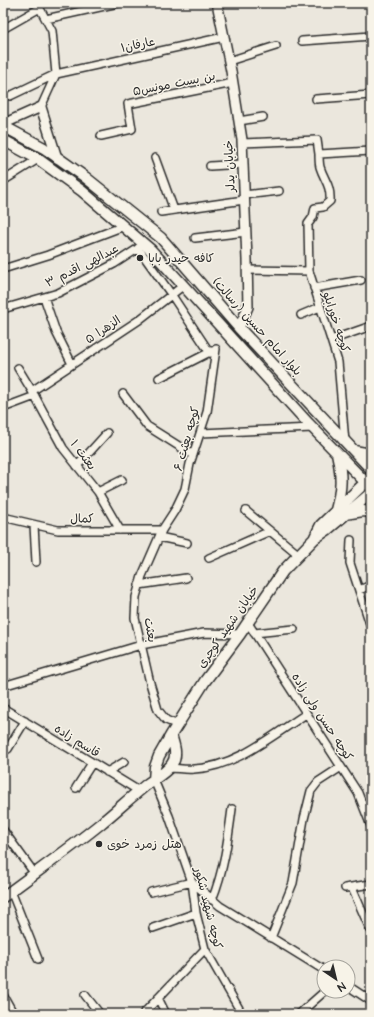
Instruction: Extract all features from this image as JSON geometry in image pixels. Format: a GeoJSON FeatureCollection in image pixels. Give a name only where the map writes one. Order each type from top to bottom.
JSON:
{"type":"FeatureCollection","features":[{"type":"Feature","properties":{"kind":"main road","name":"بلوار امام حسین (رسالت)"},"geometry":{"type":"LineString","coordinates":[[3,125],[44,148],[85,177],[161,238],[239,328],[371,469]]}},
{"type":"Feature","properties":{"kind":"main road"},"geometry":{"type":"LineString","coordinates":[[3,140],[38,159],[82,191],[124,226],[142,246],[184,284],[313,428],[337,453],[369,482]]}},
{"type":"Feature","properties":{"kind":"main road"},"geometry":{"type":"LineString","coordinates":[[354,451],[371,454]]}},
{"type":"Feature","properties":{"kind":"main road"},"geometry":{"type":"LineString","coordinates":[[337,453],[341,472],[340,512],[371,512]]}},
{"type":"Feature","properties":{"kind":"main road","name":"خیابان شهید کوچری"},"geometry":{"type":"LineString","coordinates":[[154,780],[155,766],[171,735],[205,681],[248,623],[283,571],[314,539],[327,530],[340,512],[369,482]]}},
{"type":"Feature","properties":{"kind":"main road","name":"خیابان شهید کوچری"},"geometry":{"type":"LineString","coordinates":[[340,512],[371,493]]}},
{"type":"Feature","properties":{"kind":"main road"},"geometry":{"type":"LineString","coordinates":[[7,894],[98,826],[147,784],[169,768],[173,763],[175,753],[171,735]]}},
{"type":"Feature","properties":{"kind":"street"},"geometry":{"type":"LineString","coordinates":[[46,19],[118,3]]}},
{"type":"Feature","properties":{"kind":"street","name":"خیابان یدلر"},"geometry":{"type":"LineString","coordinates":[[217,3],[233,83],[242,143],[248,307],[239,328]]}},
{"type":"Feature","properties":{"kind":"street"},"geometry":{"type":"LineString","coordinates":[[3,28],[39,6],[52,30],[56,74],[42,107],[58,158]]}},
{"type":"Feature","properties":{"kind":"street"},"geometry":{"type":"LineString","coordinates":[[302,41],[371,36]]}},
{"type":"Feature","properties":{"kind":"street","name":"عارفان۱"},"geometry":{"type":"LineString","coordinates":[[10,96],[56,74],[224,37]]}},
{"type":"Feature","properties":{"kind":"street"},"geometry":{"type":"LineString","coordinates":[[229,61],[276,46]]}},
{"type":"Feature","properties":{"kind":"street","name":"بن بست مونس۵"},"geometry":{"type":"LineString","coordinates":[[101,136],[132,129],[128,104],[233,83]]}},
{"type":"Feature","properties":{"kind":"street"},"geometry":{"type":"LineString","coordinates":[[316,99],[371,95]]}},
{"type":"Feature","properties":{"kind":"street"},"geometry":{"type":"LineString","coordinates":[[3,125],[42,107]]}},
{"type":"Feature","properties":{"kind":"street"},"geometry":{"type":"LineString","coordinates":[[239,121],[263,117]]}},
{"type":"Feature","properties":{"kind":"street"},"geometry":{"type":"LineString","coordinates":[[242,143],[317,140],[319,154],[371,151]]}},
{"type":"Feature","properties":{"kind":"street","name":"کوچه خورابلو"},"geometry":{"type":"LineString","coordinates":[[319,154],[321,168],[327,181],[330,193],[330,201],[323,207],[315,208],[313,217],[308,224],[309,271],[338,362],[345,442]]}},
{"type":"Feature","properties":{"kind":"street"},"geometry":{"type":"LineString","coordinates":[[155,158],[174,210]]}},
{"type":"Feature","properties":{"kind":"street"},"geometry":{"type":"LineString","coordinates":[[3,181],[38,159]]}},
{"type":"Feature","properties":{"kind":"street"},"geometry":{"type":"LineString","coordinates":[[210,166],[243,164]]}},
{"type":"Feature","properties":{"kind":"street"},"geometry":{"type":"LineString","coordinates":[[161,212],[280,191]]}},
{"type":"Feature","properties":{"kind":"street"},"geometry":{"type":"LineString","coordinates":[[3,269],[48,255],[124,226]]}},
{"type":"Feature","properties":{"kind":"street"},"geometry":{"type":"LineString","coordinates":[[195,238],[246,232]]}},
{"type":"Feature","properties":{"kind":"street"},"geometry":{"type":"LineString","coordinates":[[142,246],[171,294],[213,351],[160,378]]}},
{"type":"Feature","properties":{"kind":"street","name":"عبدالهی اقدم ۳"},"geometry":{"type":"LineString","coordinates":[[3,309],[58,293],[114,264],[142,246]]}},
{"type":"Feature","properties":{"kind":"street"},"geometry":{"type":"LineString","coordinates":[[247,270],[309,271]]}},
{"type":"Feature","properties":{"kind":"street"},"geometry":{"type":"LineString","coordinates":[[314,288],[361,280]]}},
{"type":"Feature","properties":{"kind":"street","name":"الزهرا ۵"},"geometry":{"type":"LineString","coordinates":[[3,408],[34,394],[72,364],[139,320],[184,284]]}},
{"type":"Feature","properties":{"kind":"street"},"geometry":{"type":"LineString","coordinates":[[44,297],[56,332],[72,364]]}},
{"type":"Feature","properties":{"kind":"street"},"geometry":{"type":"LineString","coordinates":[[301,315],[320,307]]}},
{"type":"Feature","properties":{"kind":"street"},"geometry":{"type":"LineString","coordinates":[[331,340],[371,326]]}},
{"type":"Feature","properties":{"kind":"street","name":"کوچه بعثت ۶"},"geometry":{"type":"LineString","coordinates":[[161,534],[185,489],[193,455],[207,412],[213,351]]}},
{"type":"Feature","properties":{"kind":"street","name":"بعثت ۱"},"geometry":{"type":"LineString","coordinates":[[18,368],[63,448],[98,492],[120,530]]}},
{"type":"Feature","properties":{"kind":"street"},"geometry":{"type":"LineString","coordinates":[[123,394],[147,426],[193,455]]}},
{"type":"Feature","properties":{"kind":"street"},"geometry":{"type":"LineString","coordinates":[[201,433],[313,428]]}},
{"type":"Feature","properties":{"kind":"street"},"geometry":{"type":"LineString","coordinates":[[77,466],[107,433]]}},
{"type":"Feature","properties":{"kind":"street"},"geometry":{"type":"LineString","coordinates":[[98,492],[122,480]]}},
{"type":"Feature","properties":{"kind":"street"},"geometry":{"type":"LineString","coordinates":[[246,511],[299,555]]}},
{"type":"Feature","properties":{"kind":"street","name":"کمال"},"geometry":{"type":"LineString","coordinates":[[3,517],[58,530],[120,530],[161,534],[187,543]]}},
{"type":"Feature","properties":{"kind":"street"},"geometry":{"type":"LineString","coordinates":[[34,525],[36,562]]}},
{"type":"Feature","properties":{"kind":"street"},"geometry":{"type":"LineString","coordinates":[[209,558],[270,531]]}},
{"type":"Feature","properties":{"kind":"street","name":"بعثت"},"geometry":{"type":"LineString","coordinates":[[161,534],[139,585],[136,597],[135,618],[150,683],[158,710],[166,720],[178,725]]}},
{"type":"Feature","properties":{"kind":"street"},"geometry":{"type":"LineString","coordinates":[[351,540],[350,563],[371,627]]}},
{"type":"Feature","properties":{"kind":"street"},"geometry":{"type":"LineString","coordinates":[[139,585],[186,578]]}},
{"type":"Feature","properties":{"kind":"street"},"geometry":{"type":"LineString","coordinates":[[358,590],[371,585]]}},
{"type":"Feature","properties":{"kind":"street","name":"کوچه حسن ولی زاده"},"geometry":{"type":"LineString","coordinates":[[248,623],[358,793],[371,826]]}},
{"type":"Feature","properties":{"kind":"street"},"geometry":{"type":"LineString","coordinates":[[254,633],[294,629]]}},
{"type":"Feature","properties":{"kind":"street"},"geometry":{"type":"LineString","coordinates":[[3,686],[141,645],[204,633],[240,634]]}},
{"type":"Feature","properties":{"kind":"street","name":"قاسم زاده"},"geometry":{"type":"LineString","coordinates":[[3,708],[139,791]]}},
{"type":"Feature","properties":{"kind":"street"},"geometry":{"type":"LineString","coordinates":[[169,768],[195,770],[219,765],[238,757],[306,714]]}},
{"type":"Feature","properties":{"kind":"street"},"geometry":{"type":"LineString","coordinates":[[8,749],[25,721]]}},
{"type":"Feature","properties":{"kind":"street"},"geometry":{"type":"LineString","coordinates":[[106,772],[124,762]]}},
{"type":"Feature","properties":{"kind":"street"},"geometry":{"type":"LineString","coordinates":[[76,788],[92,763]]}},
{"type":"Feature","properties":{"kind":"street"},"geometry":{"type":"LineString","coordinates":[[271,938],[293,883],[304,819],[311,791],[318,782],[341,767]]}},
{"type":"Feature","properties":{"kind":"street","name":"کوچه شهید شکور"},"geometry":{"type":"LineString","coordinates":[[154,780],[169,816],[192,882],[196,913],[205,949],[242,1014]]}},
{"type":"Feature","properties":{"kind":"street"},"geometry":{"type":"LineString","coordinates":[[212,900],[224,864],[232,808]]}},
{"type":"Feature","properties":{"kind":"street"},"geometry":{"type":"LineString","coordinates":[[3,830],[35,874]]}},
{"type":"Feature","properties":{"kind":"street"},"geometry":{"type":"LineString","coordinates":[[151,892],[192,882],[212,900],[316,965]]}},
{"type":"Feature","properties":{"kind":"street"},"geometry":{"type":"LineString","coordinates":[[370,928],[349,888],[371,884]]}},
{"type":"Feature","properties":{"kind":"street"},"geometry":{"type":"LineString","coordinates":[[7,894],[38,959]]}},
{"type":"Feature","properties":{"kind":"street"},"geometry":{"type":"LineString","coordinates":[[153,928],[196,913]]}},
{"type":"Feature","properties":{"kind":"street"},"geometry":{"type":"LineString","coordinates":[[143,1014],[205,949]]}},
{"type":"Feature","properties":{"kind":"street"},"geometry":{"type":"LineString","coordinates":[[356,991],[371,1001]]}},
{"type":"Feature","properties":{"kind":"street"},"geometry":{"type":"LineString","coordinates":[[3,994],[13,1013]]}},
{"type":"Feature","properties":{"kind":"street"},"geometry":{"type":"LineString","coordinates":[[85,995],[100,1014]]}},
{"type":"Feature","properties":{"kind":"street"},"geometry":{"type":"LineString","coordinates":[[158,998],[166,1014]]}},
{"type":"Feature","properties":{"kind":"street"},"geometry":{"type":"LineString","coordinates":[[299,1014],[316,999]]}},
{"type":"Feature","properties":{"kind":"place","name":"کافه حیدر بابا"},"geometry":{"type":"Point","coordinates":[140,258]}},
{"type":"Feature","properties":{"kind":"place","name":"هتل زمرد خوی"},"geometry":{"type":"Point","coordinates":[99,844]}}]}
